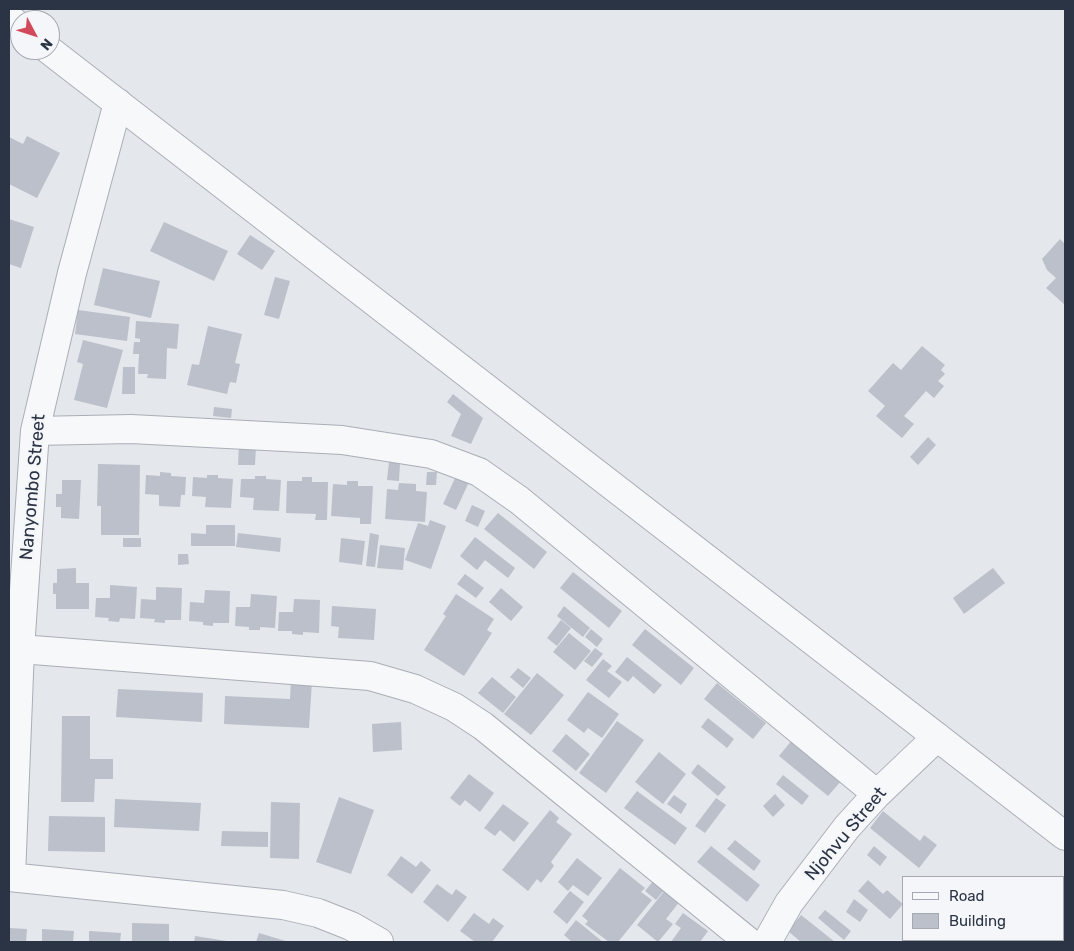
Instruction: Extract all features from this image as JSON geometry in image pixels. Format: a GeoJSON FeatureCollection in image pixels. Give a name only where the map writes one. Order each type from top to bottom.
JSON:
{"type":"FeatureCollection","features":[{"type":"Feature","properties":{"kind":"street"},"geometry":{"type":"LineString","coordinates":[[60,59],[1065,836]]}},
{"type":"Feature","properties":{"kind":"street","name":"Nanyombo Street"},"geometry":{"type":"LineString","coordinates":[[10,877],[20,649],[35,431],[72,273],[118,104]]}},
{"type":"Feature","properties":{"kind":"street"},"geometry":{"type":"LineString","coordinates":[[35,431],[131,429],[342,440],[431,454],[479,472],[520,500],[877,794]]}},
{"type":"Feature","properties":{"kind":"street"},"geometry":{"type":"LineString","coordinates":[[20,649],[370,676],[415,689],[454,707],[483,726],[749,942]]}},
{"type":"Feature","properties":{"kind":"street","name":"Njohvu Street"},"geometry":{"type":"LineString","coordinates":[[767,942],[789,903],[847,827],[877,794],[937,737]]}},
{"type":"Feature","properties":{"kind":"street"},"geometry":{"type":"LineString","coordinates":[[10,877],[283,905],[318,913],[351,926],[378,942]]}},
{"type":"Feature","properties":{"kind":"building"},"geometry":{"type":"Polygon","coordinates":[[[27,136],[60,153],[37,198],[9,184],[9,137],[23,144],[27,136]]]}},
{"type":"Feature","properties":{"kind":"building"},"geometry":{"type":"Polygon","coordinates":[[[9,219],[34,227],[21,268],[9,264],[9,219]]]}},
{"type":"Feature","properties":{"kind":"building"},"geometry":{"type":"Polygon","coordinates":[[[164,222],[228,251],[214,281],[150,251],[164,222]]]}},
{"type":"Feature","properties":{"kind":"building"},"geometry":{"type":"Polygon","coordinates":[[[250,235],[275,251],[262,270],[237,254],[250,235]]]}},
{"type":"Feature","properties":{"kind":"building"},"geometry":{"type":"Polygon","coordinates":[[[1060,239],[1065,244],[1065,305],[1046,288],[1056,278],[1047,270],[1042,259],[1060,239]]]}},
{"type":"Feature","properties":{"kind":"building"},"geometry":{"type":"Polygon","coordinates":[[[103,268],[160,281],[151,318],[94,305],[103,268]]]}},
{"type":"Feature","properties":{"kind":"building"},"geometry":{"type":"Polygon","coordinates":[[[275,277],[290,281],[279,319],[264,315],[275,277]]]}},
{"type":"Feature","properties":{"kind":"building"},"geometry":{"type":"Polygon","coordinates":[[[78,310],[130,317],[127,341],[75,334],[78,310]]]}},
{"type":"Feature","properties":{"kind":"building"},"geometry":{"type":"Polygon","coordinates":[[[136,321],[179,324],[177,349],[167,348],[166,379],[147,378],[148,374],[138,374],[139,354],[133,354],[134,342],[140,342],[140,339],[135,338],[136,321]]]}},
{"type":"Feature","properties":{"kind":"building"},"geometry":{"type":"Polygon","coordinates":[[[208,326],[242,334],[235,363],[240,364],[236,383],[230,382],[227,394],[187,385],[192,364],[199,365],[208,326]]]}},
{"type":"Feature","properties":{"kind":"building"},"geometry":{"type":"Polygon","coordinates":[[[83,340],[123,350],[107,408],[74,400],[83,364],[77,362],[83,340]]]}},
{"type":"Feature","properties":{"kind":"building"},"geometry":{"type":"Polygon","coordinates":[[[922,346],[945,365],[941,370],[945,374],[938,381],[944,386],[934,398],[926,391],[904,416],[914,424],[902,438],[876,416],[885,406],[868,391],[893,363],[901,370],[922,346]]]}},
{"type":"Feature","properties":{"kind":"building"},"geometry":{"type":"Polygon","coordinates":[[[123,367],[135,367],[135,394],[122,394],[123,367]]]}},
{"type":"Feature","properties":{"kind":"building"},"geometry":{"type":"Polygon","coordinates":[[[453,394],[483,418],[471,444],[451,436],[461,414],[447,402],[453,394]]]}},
{"type":"Feature","properties":{"kind":"building"},"geometry":{"type":"Polygon","coordinates":[[[214,407],[232,409],[231,418],[213,416],[214,407]]]}},
{"type":"Feature","properties":{"kind":"building"},"geometry":{"type":"Polygon","coordinates":[[[928,437],[936,445],[918,465],[910,457],[928,437]]]}},
{"type":"Feature","properties":{"kind":"building"},"geometry":{"type":"Polygon","coordinates":[[[239,445],[256,446],[255,465],[238,465],[239,445]]]}},
{"type":"Feature","properties":{"kind":"building"},"geometry":{"type":"Polygon","coordinates":[[[389,462],[400,463],[399,481],[387,480],[389,462]]]}},
{"type":"Feature","properties":{"kind":"building"},"geometry":{"type":"Polygon","coordinates":[[[98,464],[140,465],[139,535],[101,535],[101,506],[97,506],[98,464]]]}},
{"type":"Feature","properties":{"kind":"building"},"geometry":{"type":"Polygon","coordinates":[[[160,472],[171,473],[171,476],[186,477],[185,495],[181,495],[180,507],[159,506],[159,495],[145,494],[146,475],[160,476],[160,472]]]}},
{"type":"Feature","properties":{"kind":"building"},"geometry":{"type":"Polygon","coordinates":[[[427,472],[437,472],[436,485],[426,485],[427,472]]]}},
{"type":"Feature","properties":{"kind":"building"},"geometry":{"type":"Polygon","coordinates":[[[207,475],[218,475],[218,478],[233,479],[231,508],[205,507],[206,497],[192,496],[193,477],[207,478],[207,475]]]}},
{"type":"Feature","properties":{"kind":"building"},"geometry":{"type":"Polygon","coordinates":[[[255,476],[266,476],[266,479],[281,480],[279,511],[253,510],[254,498],[240,497],[241,479],[255,479],[255,476]]]}},
{"type":"Feature","properties":{"kind":"building"},"geometry":{"type":"Polygon","coordinates":[[[456,476],[469,482],[456,510],[443,504],[456,476]]]}},
{"type":"Feature","properties":{"kind":"building"},"geometry":{"type":"Polygon","coordinates":[[[302,477],[312,477],[312,482],[328,482],[327,520],[315,520],[316,514],[286,513],[287,481],[302,481],[302,477]]]}},
{"type":"Feature","properties":{"kind":"building"},"geometry":{"type":"Polygon","coordinates":[[[62,480],[81,480],[79,519],[61,518],[61,507],[56,507],[56,494],[62,494],[62,480]]]}},
{"type":"Feature","properties":{"kind":"building"},"geometry":{"type":"Polygon","coordinates":[[[347,481],[358,481],[358,486],[373,486],[371,524],[360,524],[360,518],[331,516],[333,484],[347,485],[347,481]]]}},
{"type":"Feature","properties":{"kind":"building"},"geometry":{"type":"Polygon","coordinates":[[[399,483],[416,484],[416,491],[427,492],[425,522],[385,519],[387,489],[398,490],[399,483]]]}},
{"type":"Feature","properties":{"kind":"building"},"geometry":{"type":"Polygon","coordinates":[[[472,505],[485,511],[478,527],[465,521],[472,505]]]}},
{"type":"Feature","properties":{"kind":"building"},"geometry":{"type":"Polygon","coordinates":[[[498,513],[547,552],[534,569],[484,529],[498,513]]]}},
{"type":"Feature","properties":{"kind":"building"},"geometry":{"type":"Polygon","coordinates":[[[430,520],[446,526],[431,569],[405,560],[418,523],[428,526],[430,520]]]}},
{"type":"Feature","properties":{"kind":"building"},"geometry":{"type":"Polygon","coordinates":[[[206,525],[235,525],[235,546],[191,546],[191,533],[206,534],[206,525]]]}},
{"type":"Feature","properties":{"kind":"building"},"geometry":{"type":"Polygon","coordinates":[[[238,533],[281,538],[280,552],[236,547],[238,533]]]}},
{"type":"Feature","properties":{"kind":"building"},"geometry":{"type":"Polygon","coordinates":[[[370,533],[379,535],[375,567],[366,566],[370,533]]]}},
{"type":"Feature","properties":{"kind":"building"},"geometry":{"type":"Polygon","coordinates":[[[475,537],[515,568],[508,578],[485,560],[477,570],[460,556],[475,537]]]}},
{"type":"Feature","properties":{"kind":"building"},"geometry":{"type":"Polygon","coordinates":[[[123,538],[141,538],[141,547],[123,547],[123,538]]]}},
{"type":"Feature","properties":{"kind":"building"},"geometry":{"type":"Polygon","coordinates":[[[341,538],[365,541],[362,565],[339,562],[341,538]]]}},
{"type":"Feature","properties":{"kind":"building"},"geometry":{"type":"Polygon","coordinates":[[[380,545],[405,548],[403,570],[377,568],[380,545]]]}},
{"type":"Feature","properties":{"kind":"building"},"geometry":{"type":"Polygon","coordinates":[[[178,554],[188,554],[189,564],[178,565],[178,554]]]}},
{"type":"Feature","properties":{"kind":"building"},"geometry":{"type":"Polygon","coordinates":[[[76,568],[76,583],[89,583],[89,609],[56,609],[56,594],[53,594],[53,583],[57,583],[57,569],[76,568]]]}},
{"type":"Feature","properties":{"kind":"building"},"geometry":{"type":"Polygon","coordinates":[[[993,568],[1005,583],[964,614],[953,598],[993,568]]]}},
{"type":"Feature","properties":{"kind":"building"},"geometry":{"type":"Polygon","coordinates":[[[573,572],[622,611],[609,628],[560,588],[573,572]]]}},
{"type":"Feature","properties":{"kind":"building"},"geometry":{"type":"Polygon","coordinates":[[[465,574],[484,588],[476,598],[457,584],[465,574]]]}},
{"type":"Feature","properties":{"kind":"building"},"geometry":{"type":"Polygon","coordinates":[[[110,585],[137,587],[135,619],[120,618],[119,622],[108,621],[109,618],[95,617],[96,598],[110,598],[110,585]]]}},
{"type":"Feature","properties":{"kind":"building"},"geometry":{"type":"Polygon","coordinates":[[[156,587],[182,588],[181,620],[165,620],[165,623],[154,622],[155,619],[140,618],[141,599],[156,600],[156,587]]]}},
{"type":"Feature","properties":{"kind":"building"},"geometry":{"type":"Polygon","coordinates":[[[501,588],[523,607],[511,621],[489,602],[501,588]]]}},
{"type":"Feature","properties":{"kind":"building"},"geometry":{"type":"Polygon","coordinates":[[[205,590],[230,591],[229,623],[213,623],[213,626],[203,625],[203,622],[189,621],[190,602],[204,603],[205,590]]]}},
{"type":"Feature","properties":{"kind":"building"},"geometry":{"type":"Polygon","coordinates":[[[251,594],[277,596],[275,628],[260,627],[260,630],[249,630],[249,627],[235,626],[236,607],[250,607],[251,594]]]}},
{"type":"Feature","properties":{"kind":"building"},"geometry":{"type":"Polygon","coordinates":[[[456,594],[494,619],[487,630],[492,633],[464,676],[424,650],[446,616],[443,614],[456,594]]]}},
{"type":"Feature","properties":{"kind":"building"},"geometry":{"type":"Polygon","coordinates":[[[294,599],[320,600],[319,633],[303,632],[303,635],[292,634],[292,631],[278,631],[279,612],[293,612],[294,599]]]}},
{"type":"Feature","properties":{"kind":"building"},"geometry":{"type":"Polygon","coordinates":[[[332,606],[376,609],[374,640],[338,638],[339,627],[331,626],[332,606]]]}},
{"type":"Feature","properties":{"kind":"building"},"geometry":{"type":"Polygon","coordinates":[[[564,606],[590,628],[583,637],[557,616],[564,606]]]}},
{"type":"Feature","properties":{"kind":"building"},"geometry":{"type":"Polygon","coordinates":[[[561,620],[571,628],[557,646],[547,638],[561,620]]]}},
{"type":"Feature","properties":{"kind":"building"},"geometry":{"type":"Polygon","coordinates":[[[591,629],[603,639],[597,647],[585,637],[591,629]]]}},
{"type":"Feature","properties":{"kind":"building"},"geometry":{"type":"Polygon","coordinates":[[[645,629],[694,668],[681,685],[632,645],[645,629]]]}},
{"type":"Feature","properties":{"kind":"building"},"geometry":{"type":"Polygon","coordinates":[[[569,633],[591,651],[575,670],[553,652],[569,633]]]}},
{"type":"Feature","properties":{"kind":"building"},"geometry":{"type":"Polygon","coordinates":[[[595,648],[603,654],[592,667],[584,661],[595,648]]]}},
{"type":"Feature","properties":{"kind":"building"},"geometry":{"type":"Polygon","coordinates":[[[627,657],[662,685],[654,694],[633,676],[628,682],[615,672],[627,657]]]}},
{"type":"Feature","properties":{"kind":"building"},"geometry":{"type":"Polygon","coordinates":[[[603,659],[612,666],[607,671],[622,682],[609,698],[586,680],[603,659]]]}},
{"type":"Feature","properties":{"kind":"building"},"geometry":{"type":"Polygon","coordinates":[[[518,668],[531,678],[523,688],[510,677],[518,668]]]}},
{"type":"Feature","properties":{"kind":"building"},"geometry":{"type":"Polygon","coordinates":[[[537,673],[564,695],[531,735],[504,714],[537,673]]]}},
{"type":"Feature","properties":{"kind":"building"},"geometry":{"type":"Polygon","coordinates":[[[492,677],[516,697],[503,713],[478,693],[492,677]]]}},
{"type":"Feature","properties":{"kind":"building"},"geometry":{"type":"Polygon","coordinates":[[[291,679],[312,681],[309,728],[224,724],[225,696],[290,699],[291,679]]]}},
{"type":"Feature","properties":{"kind":"building"},"geometry":{"type":"Polygon","coordinates":[[[717,683],[766,723],[753,739],[704,699],[717,683]]]}},
{"type":"Feature","properties":{"kind":"building"},"geometry":{"type":"Polygon","coordinates":[[[118,689],[203,693],[202,722],[116,717],[118,689]]]}},
{"type":"Feature","properties":{"kind":"building"},"geometry":{"type":"Polygon","coordinates":[[[588,692],[619,714],[602,738],[588,728],[584,733],[567,720],[588,692]]]}},
{"type":"Feature","properties":{"kind":"building"},"geometry":{"type":"Polygon","coordinates":[[[62,716],[90,716],[90,759],[113,759],[113,779],[95,779],[94,802],[61,802],[62,716]]]}},
{"type":"Feature","properties":{"kind":"building"},"geometry":{"type":"Polygon","coordinates":[[[708,718],[734,739],[727,748],[701,727],[708,718]]]}},
{"type":"Feature","properties":{"kind":"building"},"geometry":{"type":"Polygon","coordinates":[[[617,721],[644,740],[606,793],[579,773],[617,721]]]}},
{"type":"Feature","properties":{"kind":"building"},"geometry":{"type":"Polygon","coordinates":[[[401,722],[402,750],[373,752],[372,724],[401,722]]]}},
{"type":"Feature","properties":{"kind":"building"},"geometry":{"type":"Polygon","coordinates":[[[566,734],[590,754],[576,771],[552,751],[566,734]]]}},
{"type":"Feature","properties":{"kind":"building"},"geometry":{"type":"Polygon","coordinates":[[[792,740],[842,780],[828,796],[779,756],[792,740]]]}},
{"type":"Feature","properties":{"kind":"building"},"geometry":{"type":"Polygon","coordinates":[[[659,752],[686,774],[663,804],[635,782],[659,752]]]}},
{"type":"Feature","properties":{"kind":"building"},"geometry":{"type":"Polygon","coordinates":[[[698,764],[726,787],[718,796],[691,773],[698,764]]]}},
{"type":"Feature","properties":{"kind":"building"},"geometry":{"type":"Polygon","coordinates":[[[469,774],[494,793],[480,812],[465,800],[460,806],[450,798],[469,774]]]}},
{"type":"Feature","properties":{"kind":"building"},"geometry":{"type":"Polygon","coordinates":[[[783,775],[809,796],[802,805],[776,784],[783,775]]]}},
{"type":"Feature","properties":{"kind":"building"},"geometry":{"type":"Polygon","coordinates":[[[637,791],[687,828],[675,845],[624,808],[637,791]]]}},
{"type":"Feature","properties":{"kind":"building"},"geometry":{"type":"Polygon","coordinates":[[[775,794],[785,805],[773,817],[763,806],[775,794]]]}},
{"type":"Feature","properties":{"kind":"building"},"geometry":{"type":"Polygon","coordinates":[[[674,795],[687,804],[681,814],[667,804],[674,795]]]}},
{"type":"Feature","properties":{"kind":"building"},"geometry":{"type":"Polygon","coordinates":[[[339,797],[374,810],[351,874],[316,862],[339,797]]]}},
{"type":"Feature","properties":{"kind":"building"},"geometry":{"type":"Polygon","coordinates":[[[716,798],[726,805],[705,833],[695,826],[716,798]]]}},
{"type":"Feature","properties":{"kind":"building"},"geometry":{"type":"Polygon","coordinates":[[[115,799],[201,803],[199,831],[114,827],[115,799]]]}},
{"type":"Feature","properties":{"kind":"building"},"geometry":{"type":"Polygon","coordinates":[[[271,802],[300,803],[299,859],[270,858],[271,802]]]}},
{"type":"Feature","properties":{"kind":"building"},"geometry":{"type":"Polygon","coordinates":[[[503,804],[529,823],[514,842],[500,830],[495,836],[484,828],[503,804]]]}},
{"type":"Feature","properties":{"kind":"building"},"geometry":{"type":"Polygon","coordinates":[[[550,810],[559,818],[556,822],[572,834],[551,862],[554,866],[541,883],[537,879],[528,891],[502,870],[550,810]]]}},
{"type":"Feature","properties":{"kind":"building"},"geometry":{"type":"Polygon","coordinates":[[[883,811],[920,841],[924,835],[937,845],[919,868],[870,828],[883,811]]]}},
{"type":"Feature","properties":{"kind":"building"},"geometry":{"type":"Polygon","coordinates":[[[49,816],[105,817],[105,852],[48,851],[49,816]]]}},
{"type":"Feature","properties":{"kind":"building"},"geometry":{"type":"Polygon","coordinates":[[[222,831],[268,832],[268,847],[221,846],[222,831]]]}},
{"type":"Feature","properties":{"kind":"building"},"geometry":{"type":"Polygon","coordinates":[[[735,840],[761,861],[754,871],[727,849],[735,840]]]}},
{"type":"Feature","properties":{"kind":"building"},"geometry":{"type":"Polygon","coordinates":[[[711,846],[760,885],[747,902],[697,862],[711,846]]]}},
{"type":"Feature","properties":{"kind":"building"},"geometry":{"type":"Polygon","coordinates":[[[874,846],[887,857],[880,866],[867,855],[874,846]]]}},
{"type":"Feature","properties":{"kind":"building"},"geometry":{"type":"Polygon","coordinates":[[[401,856],[416,867],[421,861],[431,870],[412,894],[387,875],[401,856]]]}},
{"type":"Feature","properties":{"kind":"building"},"geometry":{"type":"Polygon","coordinates":[[[577,858],[602,878],[588,896],[573,885],[568,891],[558,882],[577,858]]]}},
{"type":"Feature","properties":{"kind":"building"},"geometry":{"type":"Polygon","coordinates":[[[620,868],[645,888],[641,892],[652,900],[618,942],[609,942],[585,924],[588,921],[582,916],[620,868]]]}},
{"type":"Feature","properties":{"kind":"building"},"geometry":{"type":"Polygon","coordinates":[[[654,880],[665,889],[656,900],[645,891],[654,880]]]}},
{"type":"Feature","properties":{"kind":"building"},"geometry":{"type":"Polygon","coordinates":[[[868,880],[883,894],[887,890],[902,905],[890,919],[858,891],[868,880]]]}},
{"type":"Feature","properties":{"kind":"building"},"geometry":{"type":"Polygon","coordinates":[[[437,884],[452,895],[456,889],[467,897],[448,922],[423,902],[437,884]]]}},
{"type":"Feature","properties":{"kind":"building"},"geometry":{"type":"Polygon","coordinates":[[[666,889],[680,901],[666,919],[673,924],[658,942],[637,925],[666,889]]]}},
{"type":"Feature","properties":{"kind":"building"},"geometry":{"type":"Polygon","coordinates":[[[570,891],[584,902],[567,924],[553,912],[570,891]]]}},
{"type":"Feature","properties":{"kind":"building"},"geometry":{"type":"Polygon","coordinates":[[[854,899],[868,910],[860,922],[846,912],[854,899]]]}},
{"type":"Feature","properties":{"kind":"building"},"geometry":{"type":"Polygon","coordinates":[[[825,910],[851,931],[844,940],[818,918],[825,910]]]}},
{"type":"Feature","properties":{"kind":"building"},"geometry":{"type":"Polygon","coordinates":[[[474,913],[489,924],[493,918],[504,926],[492,942],[475,942],[460,931],[474,913]]]}},
{"type":"Feature","properties":{"kind":"building"},"geometry":{"type":"Polygon","coordinates":[[[683,913],[708,931],[700,942],[671,942],[681,928],[675,924],[683,913]]]}},
{"type":"Feature","properties":{"kind":"building"},"geometry":{"type":"Polygon","coordinates":[[[801,915],[835,942],[801,942],[788,931],[801,915]]]}},
{"type":"Feature","properties":{"kind":"building"},"geometry":{"type":"Polygon","coordinates":[[[576,920],[603,942],[572,942],[564,935],[576,920]]]}},
{"type":"Feature","properties":{"kind":"building"},"geometry":{"type":"Polygon","coordinates":[[[132,923],[169,924],[169,942],[132,942],[132,923]]]}},
{"type":"Feature","properties":{"kind":"building"},"geometry":{"type":"Polygon","coordinates":[[[9,928],[27,929],[26,942],[9,942],[9,928]]]}},
{"type":"Feature","properties":{"kind":"building"},"geometry":{"type":"Polygon","coordinates":[[[42,929],[74,931],[73,942],[42,942],[42,929]]]}},
{"type":"Feature","properties":{"kind":"building"},"geometry":{"type":"Polygon","coordinates":[[[89,931],[121,933],[120,942],[89,942],[89,931]]]}},
{"type":"Feature","properties":{"kind":"building"},"geometry":{"type":"Polygon","coordinates":[[[259,933],[289,942],[256,942],[259,933]]]}},
{"type":"Feature","properties":{"kind":"building"},"geometry":{"type":"Polygon","coordinates":[[[195,936],[227,941],[227,942],[194,942],[195,936]]]}},
{"type":"Feature","properties":{"kind":"building"},"geometry":{"type":"Polygon","coordinates":[[[980,941],[1000,941],[999,942],[980,941]]]}}]}
